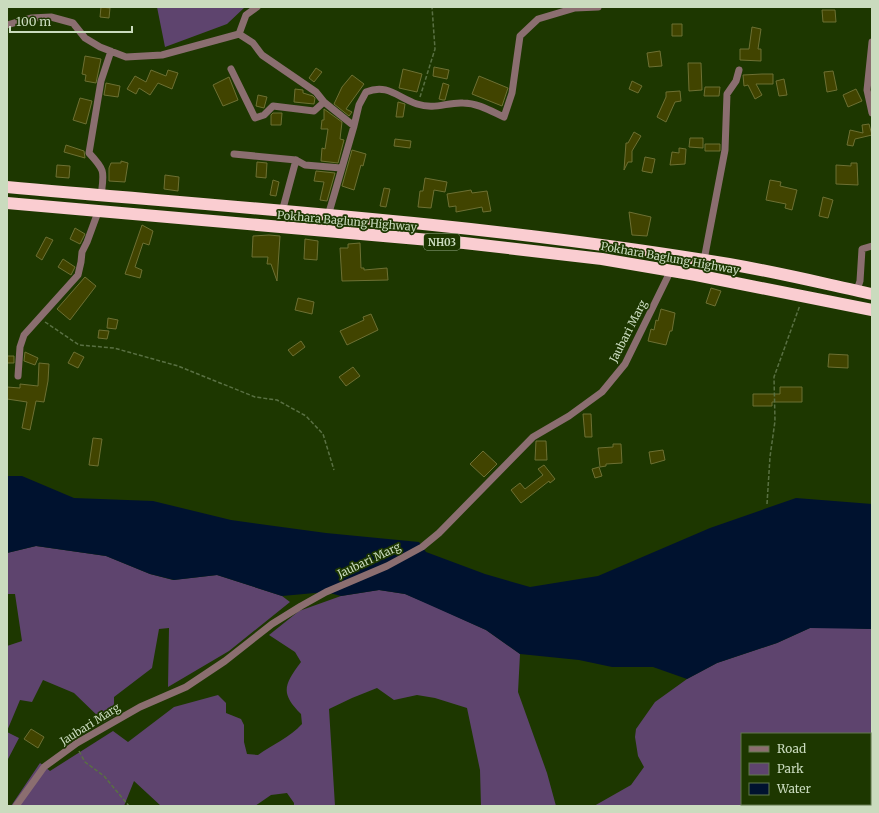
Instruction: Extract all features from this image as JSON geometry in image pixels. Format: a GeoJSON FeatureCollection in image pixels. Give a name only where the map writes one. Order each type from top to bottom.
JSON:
{"type":"FeatureCollection","features":[{"type":"Feature","properties":{"kind":"highway","name":"Pokhara Baglung Highway"},"geometry":{"type":"LineString","coordinates":[[7,187],[328,216],[446,225],[704,260],[872,294]]}},
{"type":"Feature","properties":{"kind":"highway","name":"Pokhara Baglung Highway"},"geometry":{"type":"LineString","coordinates":[[7,203],[464,243],[602,259],[671,270],[872,310]]}},
{"type":"Feature","properties":{"kind":"street"},"geometry":{"type":"LineString","coordinates":[[239,34],[246,15],[257,7]]}},
{"type":"Feature","properties":{"kind":"street"},"geometry":{"type":"LineString","coordinates":[[328,216],[359,105],[366,92],[376,88],[394,93],[418,105],[440,107],[462,103],[476,105],[504,117],[512,93],[520,36],[538,19],[575,8],[598,7]]}},
{"type":"Feature","properties":{"kind":"street"},"geometry":{"type":"LineString","coordinates":[[7,25],[31,18],[50,17],[73,23],[85,38],[126,57],[162,55],[239,34],[253,43],[262,55],[316,92],[324,102],[354,126]]}},
{"type":"Feature","properties":{"kind":"street"},"geometry":{"type":"LineString","coordinates":[[872,42],[867,90],[872,113]]}},
{"type":"Feature","properties":{"kind":"street"},"geometry":{"type":"LineString","coordinates":[[101,196],[104,172],[102,167],[89,153],[101,81],[111,51]]}},
{"type":"Feature","properties":{"kind":"street"},"geometry":{"type":"LineString","coordinates":[[231,69],[255,118],[264,115],[273,106],[314,111],[324,102]]}},
{"type":"Feature","properties":{"kind":"street"},"geometry":{"type":"LineString","coordinates":[[704,260],[725,150],[727,94],[736,81],[739,70]]}},
{"type":"Feature","properties":{"kind":"street"},"geometry":{"type":"LineString","coordinates":[[234,154],[296,160],[305,165],[341,168]]}},
{"type":"Feature","properties":{"kind":"street"},"geometry":{"type":"LineString","coordinates":[[282,212],[296,160]]}},
{"type":"Feature","properties":{"kind":"street"},"geometry":{"type":"LineString","coordinates":[[18,376],[20,347],[24,335],[41,318],[51,303],[78,276],[82,252],[88,242],[98,212]]}},
{"type":"Feature","properties":{"kind":"street"},"geometry":{"type":"LineString","coordinates":[[857,290],[860,281],[862,249],[872,246]]}},
{"type":"Feature","properties":{"kind":"street","name":"Jaubari Marg"},"geometry":{"type":"LineString","coordinates":[[16,806],[44,767],[76,743],[140,707],[186,687],[225,661],[272,624],[301,606],[326,592],[388,566],[422,547],[439,533],[533,437],[569,416],[602,392],[625,364],[671,270]]}},
{"type":"Feature","properties":{"kind":"path"},"geometry":{"type":"LineString","coordinates":[[418,105],[435,48],[432,7]]}},
{"type":"Feature","properties":{"kind":"path"},"geometry":{"type":"LineString","coordinates":[[767,504],[770,457],[775,421],[774,377],[798,311],[802,295]]}},
{"type":"Feature","properties":{"kind":"path"},"geometry":{"type":"LineString","coordinates":[[41,318],[79,345],[114,348],[178,366],[255,397],[277,400],[306,416],[323,434],[334,470]]}},
{"type":"Feature","properties":{"kind":"path"},"geometry":{"type":"LineString","coordinates":[[76,743],[85,762],[104,776],[129,806]]}},
{"type":"Feature","properties":{"kind":"green space"},"geometry":{"type":"Polygon","coordinates":[[[157,7],[245,7],[227,24],[165,47],[157,7]]]}},
{"type":"Feature","properties":{"kind":"green space"},"geometry":{"type":"Polygon","coordinates":[[[36,546],[106,556],[150,574],[173,580],[217,575],[282,596],[290,602],[229,651],[168,687],[169,628],[159,629],[152,668],[114,697],[114,716],[104,722],[74,693],[43,680],[32,702],[20,700],[7,731],[7,646],[22,641],[15,594],[7,594],[7,553],[36,546]]]}},
{"type":"Feature","properties":{"kind":"green space"},"geometry":{"type":"Polygon","coordinates":[[[379,590],[405,594],[429,604],[486,630],[520,654],[518,692],[547,773],[556,806],[481,806],[480,770],[467,708],[435,698],[417,695],[394,700],[377,688],[329,709],[335,806],[294,806],[294,803],[287,793],[271,795],[255,806],[161,806],[134,781],[124,806],[11,806],[40,763],[50,771],[113,731],[128,742],[174,707],[218,695],[226,703],[226,713],[241,719],[244,725],[244,742],[247,754],[258,755],[286,737],[302,724],[301,714],[294,707],[287,694],[288,683],[301,662],[295,652],[269,635],[299,611],[341,596],[379,590]]]}},
{"type":"Feature","properties":{"kind":"green space"},"geometry":{"type":"Polygon","coordinates":[[[828,627],[872,629],[872,806],[594,806],[631,785],[644,767],[638,756],[635,737],[636,729],[655,702],[687,679],[717,663],[777,643],[810,628],[828,627]]]}},
{"type":"Feature","properties":{"kind":"green space"},"geometry":{"type":"Polygon","coordinates":[[[7,732],[19,738],[7,761],[7,732]]]}},
{"type":"Feature","properties":{"kind":"water"},"geometry":{"type":"Polygon","coordinates":[[[7,476],[22,476],[74,498],[153,501],[231,520],[326,533],[419,542],[426,552],[485,574],[530,587],[598,576],[710,528],[796,498],[872,504],[872,629],[810,628],[777,643],[717,663],[687,679],[653,667],[612,667],[579,660],[520,654],[486,630],[405,594],[379,590],[341,596],[326,592],[282,596],[217,575],[174,580],[150,574],[106,556],[36,546],[7,553],[7,476]]]}},
{"type":"Feature","properties":{"kind":"building"},"geometry":{"type":"Polygon","coordinates":[[[101,7],[110,8],[109,18],[100,17],[101,7]]]}},
{"type":"Feature","properties":{"kind":"building"},"geometry":{"type":"Polygon","coordinates":[[[822,10],[835,10],[836,22],[823,22],[822,10]]]}},
{"type":"Feature","properties":{"kind":"building"},"geometry":{"type":"Polygon","coordinates":[[[672,24],[682,24],[682,36],[672,36],[672,24]]]}},
{"type":"Feature","properties":{"kind":"building"},"geometry":{"type":"Polygon","coordinates":[[[752,27],[761,29],[758,49],[761,49],[761,61],[740,60],[740,49],[749,49],[752,27]]]}},
{"type":"Feature","properties":{"kind":"building"},"geometry":{"type":"Polygon","coordinates":[[[660,51],[662,66],[649,67],[647,53],[660,51]]]}},
{"type":"Feature","properties":{"kind":"building"},"geometry":{"type":"Polygon","coordinates":[[[85,56],[101,59],[96,83],[85,81],[86,75],[82,74],[85,56]]]}},
{"type":"Feature","properties":{"kind":"building"},"geometry":{"type":"Polygon","coordinates":[[[688,63],[701,63],[702,90],[689,91],[688,63]]]}},
{"type":"Feature","properties":{"kind":"building"},"geometry":{"type":"Polygon","coordinates":[[[434,67],[449,70],[447,79],[433,76],[434,67]]]}},
{"type":"Feature","properties":{"kind":"building"},"geometry":{"type":"Polygon","coordinates":[[[316,68],[322,72],[314,82],[309,78],[316,68]]]}},
{"type":"Feature","properties":{"kind":"building"},"geometry":{"type":"Polygon","coordinates":[[[403,69],[422,74],[417,92],[399,88],[403,69]]]}},
{"type":"Feature","properties":{"kind":"building"},"geometry":{"type":"Polygon","coordinates":[[[151,70],[166,76],[168,70],[178,73],[172,89],[158,83],[150,95],[139,88],[136,94],[127,89],[135,76],[146,82],[151,70]]]}},
{"type":"Feature","properties":{"kind":"building"},"geometry":{"type":"Polygon","coordinates":[[[833,71],[837,90],[827,92],[824,72],[833,71]]]}},
{"type":"Feature","properties":{"kind":"building"},"geometry":{"type":"Polygon","coordinates":[[[773,74],[773,84],[756,84],[762,95],[755,99],[748,85],[744,86],[743,75],[773,74]]]}},
{"type":"Feature","properties":{"kind":"building"},"geometry":{"type":"Polygon","coordinates":[[[352,75],[364,84],[346,109],[352,112],[349,116],[334,104],[342,87],[352,75]]]}},
{"type":"Feature","properties":{"kind":"building"},"geometry":{"type":"Polygon","coordinates":[[[479,76],[508,88],[502,106],[472,94],[479,76]]]}},
{"type":"Feature","properties":{"kind":"building"},"geometry":{"type":"Polygon","coordinates":[[[229,77],[238,100],[223,106],[213,85],[229,77]]]}},
{"type":"Feature","properties":{"kind":"building"},"geometry":{"type":"Polygon","coordinates":[[[784,79],[787,95],[779,96],[776,81],[784,79]]]}},
{"type":"Feature","properties":{"kind":"building"},"geometry":{"type":"Polygon","coordinates":[[[632,81],[642,86],[638,93],[629,89],[632,81]]]}},
{"type":"Feature","properties":{"kind":"building"},"geometry":{"type":"Polygon","coordinates":[[[106,83],[120,86],[118,97],[104,95],[106,83]]]}},
{"type":"Feature","properties":{"kind":"building"},"geometry":{"type":"Polygon","coordinates":[[[443,83],[449,85],[445,100],[439,99],[443,83]]]}},
{"type":"Feature","properties":{"kind":"building"},"geometry":{"type":"Polygon","coordinates":[[[705,87],[720,87],[719,96],[704,96],[705,87]]]}},
{"type":"Feature","properties":{"kind":"building"},"geometry":{"type":"Polygon","coordinates":[[[295,89],[303,90],[303,93],[313,96],[315,98],[314,104],[294,102],[295,89]]]}},
{"type":"Feature","properties":{"kind":"building"},"geometry":{"type":"Polygon","coordinates":[[[856,89],[862,101],[848,107],[843,95],[856,89]]]}},
{"type":"Feature","properties":{"kind":"building"},"geometry":{"type":"Polygon","coordinates":[[[680,91],[681,101],[675,102],[666,122],[657,117],[666,97],[666,92],[680,91]]]}},
{"type":"Feature","properties":{"kind":"building"},"geometry":{"type":"Polygon","coordinates":[[[258,95],[267,97],[264,108],[256,106],[258,95]]]}},
{"type":"Feature","properties":{"kind":"building"},"geometry":{"type":"Polygon","coordinates":[[[80,98],[92,101],[86,124],[73,120],[80,98]]]}},
{"type":"Feature","properties":{"kind":"building"},"geometry":{"type":"Polygon","coordinates":[[[398,102],[405,104],[403,117],[396,117],[398,102]]]}},
{"type":"Feature","properties":{"kind":"building"},"geometry":{"type":"Polygon","coordinates":[[[324,109],[342,122],[340,139],[344,140],[338,163],[321,161],[322,148],[325,149],[328,129],[321,129],[322,120],[324,120],[324,109]]]}},
{"type":"Feature","properties":{"kind":"building"},"geometry":{"type":"Polygon","coordinates":[[[273,113],[282,113],[281,125],[271,125],[271,115],[273,113]]]}},
{"type":"Feature","properties":{"kind":"building"},"geometry":{"type":"Polygon","coordinates":[[[869,124],[872,135],[855,139],[853,146],[847,145],[850,130],[863,133],[862,125],[869,124]]]}},
{"type":"Feature","properties":{"kind":"building"},"geometry":{"type":"Polygon","coordinates":[[[634,132],[641,136],[632,151],[632,162],[628,162],[624,170],[626,143],[628,143],[634,132]]]}},
{"type":"Feature","properties":{"kind":"building"},"geometry":{"type":"Polygon","coordinates":[[[690,138],[703,138],[703,148],[689,147],[690,138]]]}},
{"type":"Feature","properties":{"kind":"building"},"geometry":{"type":"Polygon","coordinates":[[[395,139],[411,141],[410,148],[394,146],[395,139]]]}},
{"type":"Feature","properties":{"kind":"building"},"geometry":{"type":"Polygon","coordinates":[[[705,144],[720,144],[720,151],[705,151],[705,144]]]}},
{"type":"Feature","properties":{"kind":"building"},"geometry":{"type":"Polygon","coordinates":[[[66,145],[84,151],[85,158],[64,152],[66,145]]]}},
{"type":"Feature","properties":{"kind":"building"},"geometry":{"type":"Polygon","coordinates":[[[679,148],[686,149],[685,164],[670,165],[672,152],[679,153],[679,148]]]}},
{"type":"Feature","properties":{"kind":"building"},"geometry":{"type":"Polygon","coordinates":[[[352,150],[366,154],[363,166],[361,165],[354,190],[342,186],[352,150]]]}},
{"type":"Feature","properties":{"kind":"building"},"geometry":{"type":"Polygon","coordinates":[[[645,157],[655,159],[652,173],[642,171],[645,157]]]}},
{"type":"Feature","properties":{"kind":"building"},"geometry":{"type":"Polygon","coordinates":[[[121,161],[128,163],[125,182],[109,181],[109,168],[111,163],[121,163],[121,161]]]}},
{"type":"Feature","properties":{"kind":"building"},"geometry":{"type":"Polygon","coordinates":[[[257,162],[267,163],[266,178],[256,177],[257,162]]]}},
{"type":"Feature","properties":{"kind":"building"},"geometry":{"type":"Polygon","coordinates":[[[851,163],[857,163],[858,185],[836,184],[836,165],[851,166],[851,163]]]}},
{"type":"Feature","properties":{"kind":"building"},"geometry":{"type":"Polygon","coordinates":[[[57,165],[70,166],[69,178],[56,177],[57,165]]]}},
{"type":"Feature","properties":{"kind":"building"},"geometry":{"type":"Polygon","coordinates":[[[316,171],[335,173],[327,201],[320,200],[324,182],[314,181],[316,171]]]}},
{"type":"Feature","properties":{"kind":"building"},"geometry":{"type":"Polygon","coordinates":[[[165,175],[179,177],[178,191],[164,189],[165,175]]]}},
{"type":"Feature","properties":{"kind":"building"},"geometry":{"type":"Polygon","coordinates":[[[425,178],[447,182],[445,192],[434,190],[431,208],[418,207],[420,191],[423,191],[425,178]]]}},
{"type":"Feature","properties":{"kind":"building"},"geometry":{"type":"Polygon","coordinates":[[[273,180],[279,182],[276,196],[270,195],[273,180]]]}},
{"type":"Feature","properties":{"kind":"building"},"geometry":{"type":"Polygon","coordinates":[[[770,180],[781,182],[780,186],[797,190],[792,210],[785,208],[786,204],[766,200],[770,180]]]}},
{"type":"Feature","properties":{"kind":"building"},"geometry":{"type":"Polygon","coordinates":[[[384,188],[390,189],[386,207],[380,206],[384,188]]]}},
{"type":"Feature","properties":{"kind":"building"},"geometry":{"type":"Polygon","coordinates":[[[471,190],[472,193],[487,191],[491,211],[483,212],[482,207],[456,212],[456,206],[449,207],[447,194],[471,190]]]}},
{"type":"Feature","properties":{"kind":"building"},"geometry":{"type":"Polygon","coordinates":[[[823,197],[833,200],[828,218],[819,216],[823,197]]]}},
{"type":"Feature","properties":{"kind":"building"},"geometry":{"type":"Polygon","coordinates":[[[629,212],[651,217],[647,236],[632,235],[629,212]]]}},
{"type":"Feature","properties":{"kind":"building"},"geometry":{"type":"Polygon","coordinates":[[[142,225],[153,231],[149,245],[143,243],[135,267],[142,270],[140,278],[125,274],[142,225]]]}},
{"type":"Feature","properties":{"kind":"building"},"geometry":{"type":"Polygon","coordinates":[[[75,228],[85,234],[80,244],[70,239],[75,228]]]}},
{"type":"Feature","properties":{"kind":"building"},"geometry":{"type":"Polygon","coordinates":[[[253,236],[280,236],[277,281],[271,264],[267,264],[268,257],[252,257],[253,236]]]}},
{"type":"Feature","properties":{"kind":"building"},"geometry":{"type":"Polygon","coordinates":[[[46,237],[53,240],[42,260],[36,256],[46,237]]]}},
{"type":"Feature","properties":{"kind":"building"},"geometry":{"type":"Polygon","coordinates":[[[305,239],[318,241],[317,260],[304,259],[305,239]]]}},
{"type":"Feature","properties":{"kind":"building"},"geometry":{"type":"Polygon","coordinates":[[[360,243],[361,268],[364,268],[364,270],[387,268],[388,280],[342,281],[340,248],[348,248],[348,244],[360,243]]]}},
{"type":"Feature","properties":{"kind":"building"},"geometry":{"type":"Polygon","coordinates":[[[63,259],[75,267],[71,275],[58,267],[63,259]]]}},
{"type":"Feature","properties":{"kind":"building"},"geometry":{"type":"Polygon","coordinates":[[[85,277],[96,286],[70,320],[57,309],[85,277]]]}},
{"type":"Feature","properties":{"kind":"building"},"geometry":{"type":"Polygon","coordinates":[[[711,288],[721,291],[715,306],[706,303],[711,288]]]}},
{"type":"Feature","properties":{"kind":"building"},"geometry":{"type":"Polygon","coordinates":[[[298,298],[314,302],[312,314],[295,310],[298,298]]]}},
{"type":"Feature","properties":{"kind":"building"},"geometry":{"type":"Polygon","coordinates":[[[661,309],[675,313],[672,331],[670,331],[666,345],[648,341],[651,329],[654,330],[656,320],[658,321],[661,309]]]}},
{"type":"Feature","properties":{"kind":"building"},"geometry":{"type":"Polygon","coordinates":[[[371,314],[378,330],[347,345],[340,331],[364,320],[363,317],[371,314]]]}},
{"type":"Feature","properties":{"kind":"building"},"geometry":{"type":"Polygon","coordinates":[[[108,318],[118,320],[116,329],[107,328],[108,318]]]}},
{"type":"Feature","properties":{"kind":"building"},"geometry":{"type":"Polygon","coordinates":[[[99,330],[109,331],[107,339],[98,338],[99,330]]]}},
{"type":"Feature","properties":{"kind":"building"},"geometry":{"type":"Polygon","coordinates":[[[301,341],[305,347],[293,356],[288,350],[301,341]]]}},
{"type":"Feature","properties":{"kind":"building"},"geometry":{"type":"Polygon","coordinates":[[[25,352],[38,358],[35,365],[24,361],[25,352]]]}},
{"type":"Feature","properties":{"kind":"building"},"geometry":{"type":"Polygon","coordinates":[[[74,352],[84,357],[78,368],[68,363],[74,352]]]}},
{"type":"Feature","properties":{"kind":"building"},"geometry":{"type":"Polygon","coordinates":[[[829,354],[848,355],[848,368],[828,367],[829,354]]]}},
{"type":"Feature","properties":{"kind":"building"},"geometry":{"type":"Polygon","coordinates":[[[7,356],[14,356],[14,363],[7,363],[7,356]]]}},
{"type":"Feature","properties":{"kind":"building"},"geometry":{"type":"Polygon","coordinates":[[[39,363],[49,364],[48,381],[44,402],[36,401],[30,430],[22,428],[27,402],[7,399],[7,387],[20,388],[20,384],[38,386],[39,363]]]}},
{"type":"Feature","properties":{"kind":"building"},"geometry":{"type":"Polygon","coordinates":[[[353,367],[360,376],[346,386],[339,377],[353,367]]]}},
{"type":"Feature","properties":{"kind":"building"},"geometry":{"type":"Polygon","coordinates":[[[780,387],[802,387],[802,402],[772,402],[772,406],[753,406],[753,394],[780,394],[780,387]]]}},
{"type":"Feature","properties":{"kind":"building"},"geometry":{"type":"Polygon","coordinates":[[[583,414],[591,414],[592,437],[585,437],[583,414]]]}},
{"type":"Feature","properties":{"kind":"building"},"geometry":{"type":"Polygon","coordinates":[[[93,438],[102,439],[98,466],[89,465],[93,438]]]}},
{"type":"Feature","properties":{"kind":"building"},"geometry":{"type":"Polygon","coordinates":[[[536,441],[546,441],[547,460],[535,460],[536,441]]]}},
{"type":"Feature","properties":{"kind":"building"},"geometry":{"type":"Polygon","coordinates":[[[613,444],[621,444],[622,463],[606,464],[606,466],[600,467],[598,448],[613,447],[613,444]]]}},
{"type":"Feature","properties":{"kind":"building"},"geometry":{"type":"Polygon","coordinates":[[[663,450],[665,460],[651,464],[649,452],[663,450]]]}},
{"type":"Feature","properties":{"kind":"building"},"geometry":{"type":"Polygon","coordinates":[[[483,451],[497,464],[484,477],[470,464],[483,451]]]}},
{"type":"Feature","properties":{"kind":"building"},"geometry":{"type":"Polygon","coordinates":[[[544,465],[555,479],[550,483],[549,481],[521,503],[511,490],[520,483],[525,489],[543,475],[538,469],[544,465]]]}},
{"type":"Feature","properties":{"kind":"building"},"geometry":{"type":"Polygon","coordinates":[[[599,467],[602,476],[595,478],[592,469],[599,467]]]}},
{"type":"Feature","properties":{"kind":"building"},"geometry":{"type":"Polygon","coordinates":[[[31,729],[44,737],[38,748],[24,739],[31,729]]]}}]}
